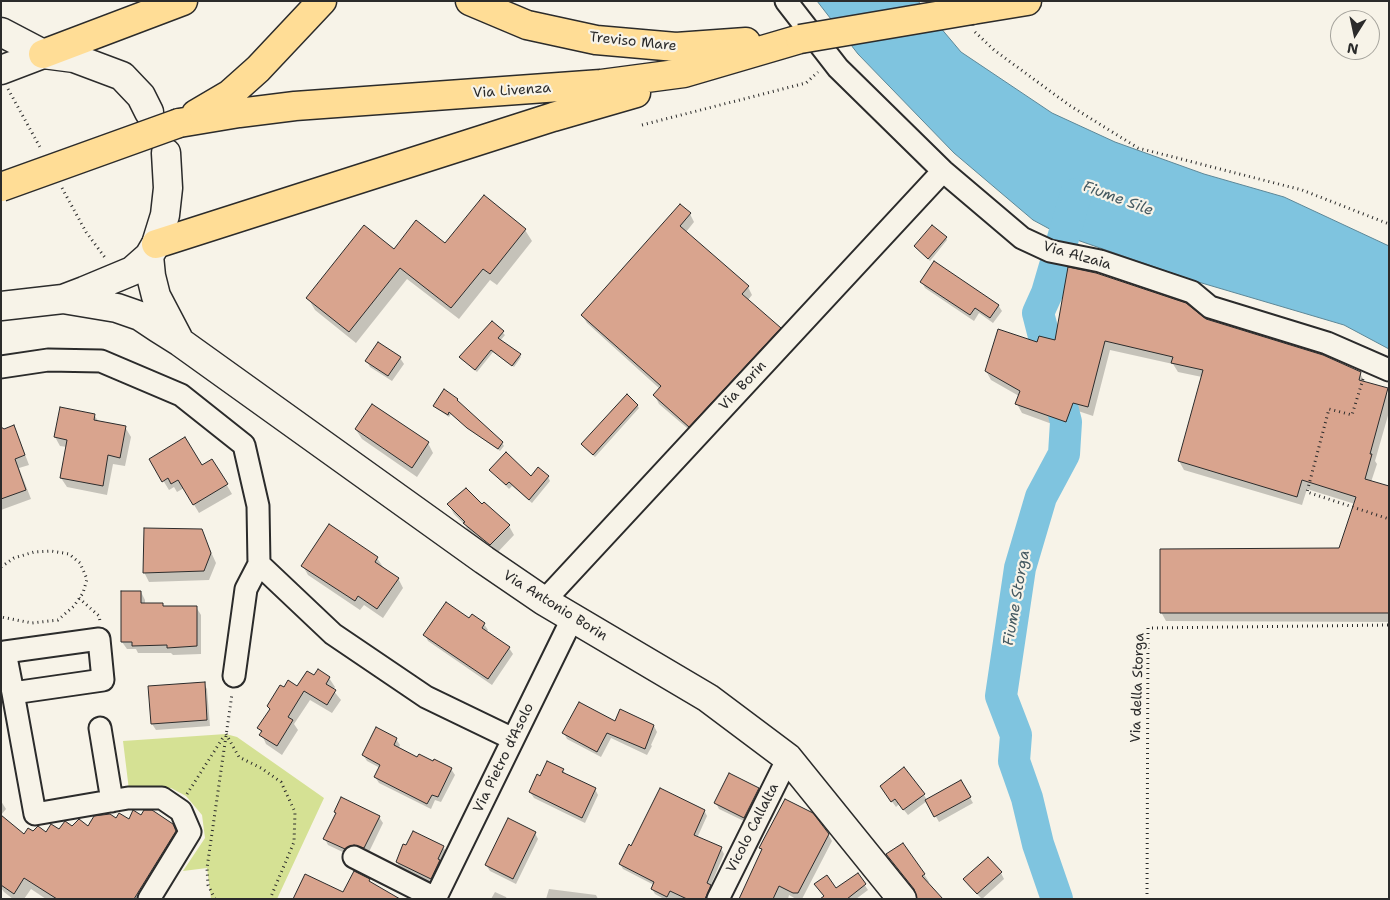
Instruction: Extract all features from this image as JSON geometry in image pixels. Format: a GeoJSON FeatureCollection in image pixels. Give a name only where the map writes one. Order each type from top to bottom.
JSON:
{"type":"FeatureCollection","features":[{"type":"Feature","properties":{"kind":"highway"},"geometry":{"type":"LineString","coordinates":[[43,54],[183,1]]}},
{"type":"Feature","properties":{"kind":"highway"},"geometry":{"type":"LineString","coordinates":[[1,187],[180,123],[230,94],[258,69],[322,1]]}},
{"type":"Feature","properties":{"kind":"highway","name":"Treviso Mare"},"geometry":{"type":"LineString","coordinates":[[470,1],[527,25],[596,40],[676,47],[800,38]]}},
{"type":"Feature","properties":{"kind":"highway","name":"Via Livenza"},"geometry":{"type":"LineString","coordinates":[[180,123],[295,106],[601,84],[684,73],[800,38],[1026,1]]}},
{"type":"Feature","properties":{"kind":"highway"},"geometry":{"type":"LineString","coordinates":[[153,250],[553,118],[669,84],[684,73]]}},
{"type":"Feature","properties":{"kind":"main road"},"geometry":{"type":"LineString","coordinates":[[1,32],[43,54],[74,58],[122,76],[141,96],[149,112]]}},
{"type":"Feature","properties":{"kind":"main road"},"geometry":{"type":"LineString","coordinates":[[4,78],[43,54]]}},
{"type":"Feature","properties":{"kind":"main road"},"geometry":{"type":"LineString","coordinates":[[1,306],[63,299],[132,271],[153,250],[165,215],[168,188],[166,153]]}},
{"type":"Feature","properties":{"kind":"main road","name":"Via Antonio Borin"},"geometry":{"type":"LineString","coordinates":[[153,250],[151,276],[156,296],[180,342]]}},
{"type":"Feature","properties":{"kind":"main road","name":"Via Antonio Borin"},"geometry":{"type":"LineString","coordinates":[[63,299],[117,308],[140,316],[180,342],[544,601],[708,698],[788,758],[902,899]]}},
{"type":"Feature","properties":{"kind":"street","name":"Via Alzaia"},"geometry":{"type":"LineString","coordinates":[[786,1],[832,60],[943,171],[1022,238],[1060,253],[1100,261],[1192,292],[1210,307],[1327,343],[1389,370]]}},
{"type":"Feature","properties":{"kind":"street","name":"Via Borin"},"geometry":{"type":"LineString","coordinates":[[544,601],[943,171]]}},
{"type":"Feature","properties":{"kind":"street"},"geometry":{"type":"LineString","coordinates":[[1,367],[48,360],[101,362],[181,395],[244,446],[258,506],[259,564],[246,589],[234,676]]}},
{"type":"Feature","properties":{"kind":"street"},"geometry":{"type":"LineString","coordinates":[[259,564],[333,634],[426,696],[513,739]]}},
{"type":"Feature","properties":{"kind":"street","name":"Via Pietro d'Asolo"},"geometry":{"type":"LineString","coordinates":[[354,856],[435,898],[572,619]]}},
{"type":"Feature","properties":{"kind":"street"},"geometry":{"type":"LineString","coordinates":[[13,693],[103,680],[98,639],[5,652],[35,814],[128,798],[162,798],[181,810],[190,832],[149,899]]}},
{"type":"Feature","properties":{"kind":"street"},"geometry":{"type":"LineString","coordinates":[[100,728],[112,801]]}},
{"type":"Feature","properties":{"kind":"street","name":"Vicolo Callalta"},"geometry":{"type":"LineString","coordinates":[[718,899],[788,758]]}},
{"type":"Feature","properties":{"kind":"path"},"geometry":{"type":"LineString","coordinates":[[972,29],[994,50],[1062,99],[1138,148],[1302,190],[1389,224]]}},
{"type":"Feature","properties":{"kind":"path"},"geometry":{"type":"LineString","coordinates":[[642,124],[806,83],[832,60]]}},
{"type":"Feature","properties":{"kind":"path"},"geometry":{"type":"LineString","coordinates":[[4,78],[44,154]]}},
{"type":"Feature","properties":{"kind":"path"},"geometry":{"type":"LineString","coordinates":[[58,180],[86,232],[120,276]]}},
{"type":"Feature","properties":{"kind":"path"},"geometry":{"type":"LineString","coordinates":[[1368,361],[1352,416],[1329,409],[1307,492],[1389,519]]}},
{"type":"Feature","properties":{"kind":"path"},"geometry":{"type":"LineString","coordinates":[[1,567],[14,558],[34,552],[51,551],[69,554],[80,563],[87,579],[83,593],[58,620],[32,622],[1,617]]}},
{"type":"Feature","properties":{"kind":"path"},"geometry":{"type":"LineString","coordinates":[[79,598],[99,616],[101,630],[98,639]]}},
{"type":"Feature","properties":{"kind":"path","name":"Via della Storga"},"geometry":{"type":"LineString","coordinates":[[1147,899],[1148,628],[1388,625],[1389,622]]}},
{"type":"Feature","properties":{"kind":"path"},"geometry":{"type":"LineString","coordinates":[[215,899],[208,885],[207,868],[234,676]]}},
{"type":"Feature","properties":{"kind":"path"},"geometry":{"type":"LineString","coordinates":[[176,807],[188,793],[226,734]]}},
{"type":"Feature","properties":{"kind":"path"},"geometry":{"type":"LineString","coordinates":[[226,734],[240,757],[262,768],[281,782],[294,812],[294,842],[270,899]]}},
{"type":"Feature","properties":{"kind":"green space"},"geometry":{"type":"Polygon","coordinates":[[[226,734],[237,737],[324,798],[277,899],[211,899],[207,868],[183,871],[205,838],[202,815],[186,796],[171,788],[129,790],[123,741],[226,734]]]}},
{"type":"Feature","properties":{"kind":"water","name":"Fiume Sile"},"geometry":{"type":"Polygon","coordinates":[[[817,1],[918,1],[961,52],[1052,113],[1115,142],[1204,174],[1284,197],[1389,246],[1389,349],[1344,325],[1195,281],[1057,233],[1033,220],[954,153],[858,54],[817,1]]]}},
{"type":"Feature","properties":{"kind":"building"},"geometry":{"type":"Polygon","coordinates":[[[484,195],[526,229],[490,274],[483,269],[451,308],[400,268],[349,332],[306,298],[364,225],[394,249],[416,220],[445,243],[484,195]]]}},
{"type":"Feature","properties":{"kind":"building"},"geometry":{"type":"Polygon","coordinates":[[[680,204],[691,213],[680,226],[749,286],[742,294],[781,328],[689,427],[653,395],[661,386],[581,315],[680,204]]]}},
{"type":"Feature","properties":{"kind":"building"},"geometry":{"type":"Polygon","coordinates":[[[932,225],[947,237],[928,259],[914,246],[932,225]]]}},
{"type":"Feature","properties":{"kind":"building"},"geometry":{"type":"Polygon","coordinates":[[[934,261],[999,305],[990,318],[975,308],[970,315],[920,282],[934,261]]]}},
{"type":"Feature","properties":{"kind":"building"},"geometry":{"type":"Polygon","coordinates":[[[1068,267],[1096,273],[1186,303],[1206,319],[1323,355],[1361,372],[1359,380],[1388,388],[1365,479],[1389,486],[1389,613],[1160,613],[1160,549],[1339,548],[1356,497],[1302,480],[1297,497],[1178,461],[1203,370],[1171,363],[1173,357],[1105,341],[1088,407],[1073,403],[1066,422],[1015,404],[1020,391],[985,371],[998,329],[1037,342],[1039,336],[1055,340],[1068,267]]]}},
{"type":"Feature","properties":{"kind":"building"},"geometry":{"type":"Polygon","coordinates":[[[492,321],[504,331],[498,338],[521,354],[512,366],[491,350],[475,370],[459,357],[492,321]]]}},
{"type":"Feature","properties":{"kind":"building"},"geometry":{"type":"Polygon","coordinates":[[[378,342],[401,357],[388,376],[365,361],[378,342]]]}},
{"type":"Feature","properties":{"kind":"building"},"geometry":{"type":"Polygon","coordinates":[[[444,389],[458,399],[503,442],[498,449],[467,428],[449,412],[448,415],[433,406],[444,389]]]}},
{"type":"Feature","properties":{"kind":"building"},"geometry":{"type":"Polygon","coordinates":[[[627,394],[638,405],[593,455],[581,444],[627,394]]]}},
{"type":"Feature","properties":{"kind":"building"},"geometry":{"type":"Polygon","coordinates":[[[372,404],[429,442],[412,468],[355,429],[372,404]]]}},
{"type":"Feature","properties":{"kind":"building"},"geometry":{"type":"Polygon","coordinates":[[[60,407],[95,414],[94,420],[126,426],[120,458],[108,455],[103,486],[60,478],[67,440],[54,437],[60,407]]]}},
{"type":"Feature","properties":{"kind":"building"},"geometry":{"type":"Polygon","coordinates":[[[14,425],[25,455],[15,459],[26,490],[1,499],[1,427],[4,429],[14,425]]]}},
{"type":"Feature","properties":{"kind":"building"},"geometry":{"type":"Polygon","coordinates":[[[185,437],[202,465],[212,459],[228,484],[193,505],[178,480],[171,484],[168,478],[162,482],[149,459],[185,437]]]}},
{"type":"Feature","properties":{"kind":"building"},"geometry":{"type":"Polygon","coordinates":[[[506,452],[531,476],[538,467],[549,476],[529,500],[509,482],[506,485],[489,470],[506,452]]]}},
{"type":"Feature","properties":{"kind":"building"},"geometry":{"type":"Polygon","coordinates":[[[466,488],[482,504],[484,502],[510,525],[490,545],[463,523],[465,522],[447,504],[466,488]]]}},
{"type":"Feature","properties":{"kind":"building"},"geometry":{"type":"Polygon","coordinates":[[[329,524],[378,557],[375,562],[399,578],[377,609],[358,596],[355,601],[301,566],[329,524]]]}},
{"type":"Feature","properties":{"kind":"building"},"geometry":{"type":"Polygon","coordinates":[[[144,528],[202,529],[211,553],[204,571],[143,573],[144,528]]]}},
{"type":"Feature","properties":{"kind":"building"},"geometry":{"type":"Polygon","coordinates":[[[121,591],[141,591],[141,603],[163,603],[163,606],[197,606],[197,646],[167,648],[167,645],[132,646],[132,642],[121,642],[121,591]]]}},
{"type":"Feature","properties":{"kind":"building"},"geometry":{"type":"Polygon","coordinates":[[[446,602],[469,618],[472,614],[485,623],[482,628],[510,647],[488,679],[423,635],[446,602]]]}},
{"type":"Feature","properties":{"kind":"building"},"geometry":{"type":"Polygon","coordinates":[[[318,669],[330,677],[326,684],[336,690],[327,705],[304,691],[288,717],[293,720],[277,746],[259,735],[262,731],[257,728],[270,709],[267,706],[280,685],[284,687],[288,680],[297,686],[307,671],[314,675],[318,669]]]}},
{"type":"Feature","properties":{"kind":"building"},"geometry":{"type":"Polygon","coordinates":[[[205,682],[207,720],[151,724],[148,686],[205,682]]]}},
{"type":"Feature","properties":{"kind":"building"},"geometry":{"type":"Polygon","coordinates":[[[579,702],[615,721],[620,709],[654,725],[645,749],[607,733],[597,752],[562,733],[579,702]]]}},
{"type":"Feature","properties":{"kind":"building"},"geometry":{"type":"Polygon","coordinates":[[[376,727],[397,738],[394,745],[417,757],[419,754],[452,768],[438,797],[432,795],[427,804],[374,777],[380,765],[362,755],[376,727]]]}},
{"type":"Feature","properties":{"kind":"building"},"geometry":{"type":"Polygon","coordinates":[[[547,761],[564,769],[562,772],[596,788],[582,818],[529,792],[537,774],[540,776],[547,761]]]}},
{"type":"Feature","properties":{"kind":"building"},"geometry":{"type":"Polygon","coordinates":[[[904,767],[925,794],[903,810],[895,799],[891,802],[880,786],[904,767]]]}},
{"type":"Feature","properties":{"kind":"building"},"geometry":{"type":"Polygon","coordinates":[[[729,773],[759,788],[744,818],[714,803],[729,773]]]}},
{"type":"Feature","properties":{"kind":"building"},"geometry":{"type":"Polygon","coordinates":[[[961,780],[971,797],[934,817],[925,800],[961,780]]]}},
{"type":"Feature","properties":{"kind":"building"},"geometry":{"type":"Polygon","coordinates":[[[660,788],[705,810],[694,835],[722,847],[707,883],[711,885],[705,899],[687,899],[670,891],[667,897],[651,889],[654,882],[619,864],[629,844],[631,846],[660,788]]]}},
{"type":"Feature","properties":{"kind":"building"},"geometry":{"type":"Polygon","coordinates":[[[341,797],[380,816],[364,848],[354,845],[345,849],[323,839],[336,813],[334,812],[341,797]]]}},
{"type":"Feature","properties":{"kind":"building"},"geometry":{"type":"Polygon","coordinates":[[[785,799],[813,813],[829,834],[798,893],[793,893],[779,886],[773,899],[739,899],[762,849],[759,848],[785,799]]]}},
{"type":"Feature","properties":{"kind":"building"},"geometry":{"type":"Polygon","coordinates":[[[133,810],[141,815],[144,810],[152,810],[173,824],[176,831],[134,899],[57,899],[24,878],[14,894],[1,885],[1,815],[24,834],[28,828],[33,831],[38,826],[46,832],[51,824],[59,829],[65,821],[72,826],[79,819],[88,826],[94,816],[110,814],[116,818],[119,813],[129,819],[133,810]]]}},
{"type":"Feature","properties":{"kind":"building"},"geometry":{"type":"Polygon","coordinates":[[[508,818],[536,832],[513,879],[485,865],[508,818]]]}},
{"type":"Feature","properties":{"kind":"building"},"geometry":{"type":"Polygon","coordinates":[[[413,831],[444,846],[431,879],[396,862],[403,844],[406,845],[413,831]]]}},
{"type":"Feature","properties":{"kind":"building"},"geometry":{"type":"Polygon","coordinates":[[[903,843],[925,874],[922,876],[943,899],[917,899],[914,889],[886,854],[903,843]]]}},
{"type":"Feature","properties":{"kind":"building"},"geometry":{"type":"Polygon","coordinates":[[[988,857],[1002,872],[977,894],[963,879],[988,857]]]}},
{"type":"Feature","properties":{"kind":"building"},"geometry":{"type":"Polygon","coordinates":[[[354,871],[400,899],[293,899],[305,874],[343,892],[354,871]]]}},
{"type":"Feature","properties":{"kind":"building"},"geometry":{"type":"Polygon","coordinates":[[[858,873],[866,884],[847,899],[820,899],[824,896],[814,884],[827,875],[836,888],[858,873]]]}},
{"type":"Feature","properties":{"kind":"waterway","name":"Fiume Storga"},"geometry":{"type":"LineString","coordinates":[[1057,899],[1038,844],[1027,798],[1014,761],[1016,735],[1001,696],[1020,568],[1041,497],[1064,454],[1066,422],[1038,313],[1047,293],[1076,194]]}}]}
